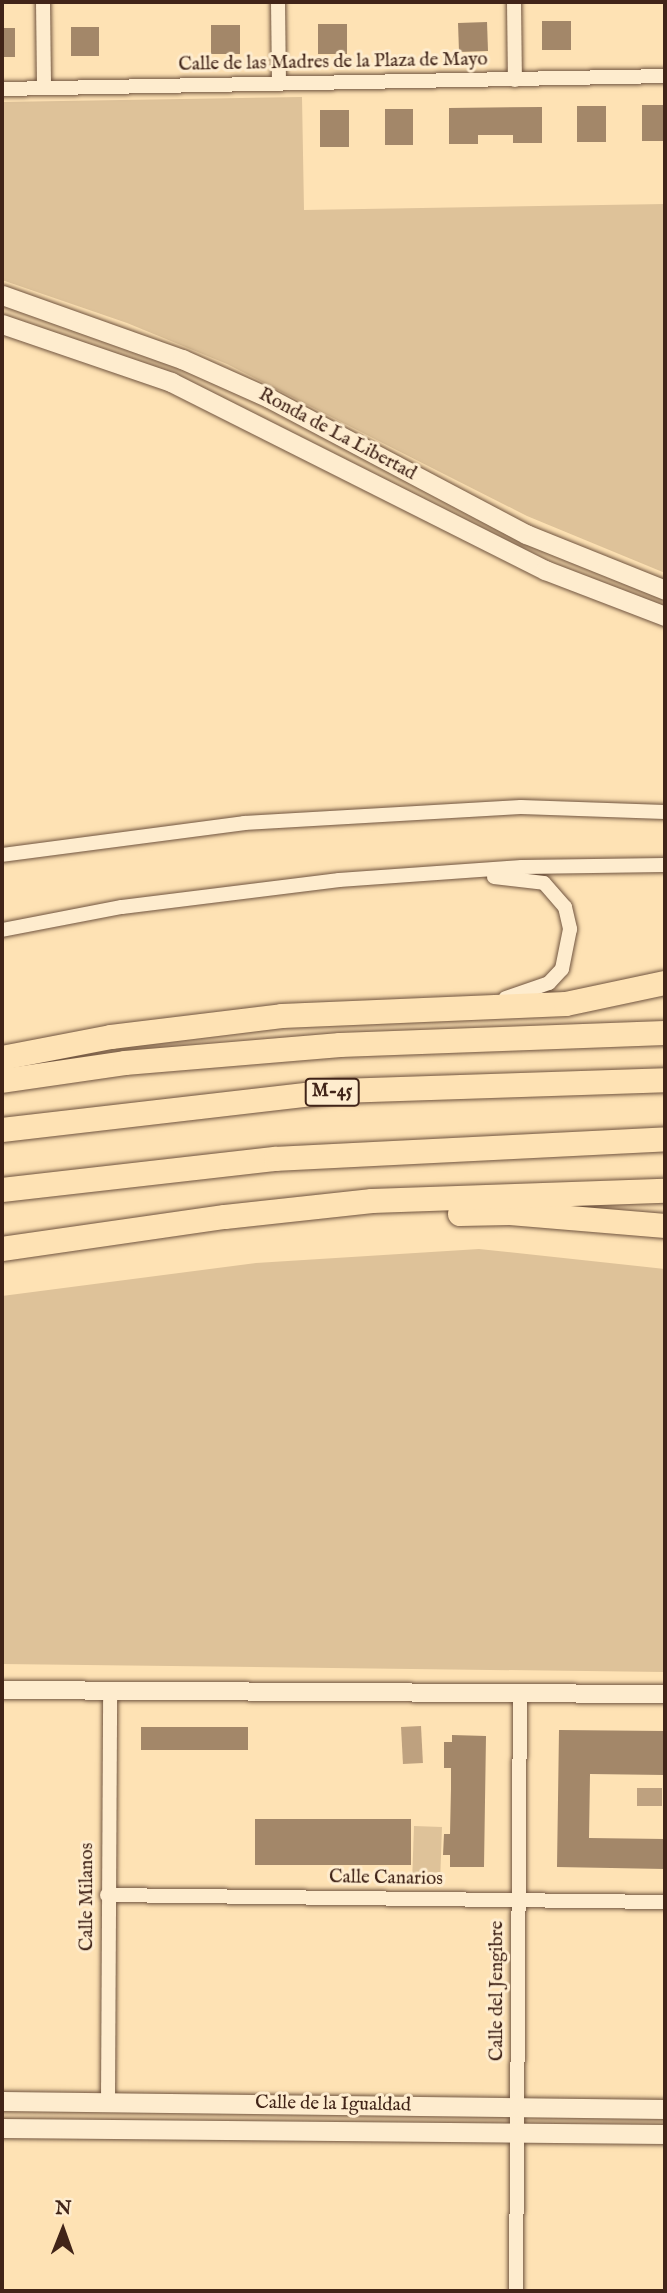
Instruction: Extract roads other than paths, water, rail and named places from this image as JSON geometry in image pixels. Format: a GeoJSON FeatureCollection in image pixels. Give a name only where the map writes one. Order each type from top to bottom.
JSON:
{"type":"FeatureCollection","features":[{"type":"Feature","properties":{"kind":"highway"},"geometry":{"type":"LineString","coordinates":[[2,1058],[111,1037],[268,1018],[452,1006],[566,1004],[665,983]]}},
{"type":"Feature","properties":{"kind":"highway"},"geometry":{"type":"LineString","coordinates":[[2,1081],[125,1063],[340,1045],[665,1033]]}},
{"type":"Feature","properties":{"kind":"highway","name":"M-45"},"geometry":{"type":"LineString","coordinates":[[2,1130],[340,1091],[665,1080]]}},
{"type":"Feature","properties":{"kind":"highway"},"geometry":{"type":"LineString","coordinates":[[2,1190],[276,1158],[665,1139]]}},
{"type":"Feature","properties":{"kind":"highway"},"geometry":{"type":"LineString","coordinates":[[2,1249],[225,1217],[372,1201],[665,1191]]}},
{"type":"Feature","properties":{"kind":"highway"},"geometry":{"type":"LineString","coordinates":[[225,1217],[510,1213],[665,1226]]}},
{"type":"Feature","properties":{"kind":"main road","name":"Ronda de La Libertad"},"geometry":{"type":"LineString","coordinates":[[2,295],[195,365],[269,398],[526,534],[665,590]]}},
{"type":"Feature","properties":{"kind":"main road","name":"Ronda de La Libertad"},"geometry":{"type":"LineString","coordinates":[[2,324],[171,382],[545,570],[665,616]]}},
{"type":"Feature","properties":{"kind":"main road","name":"Calle de la Igualdad"},"geometry":{"type":"LineString","coordinates":[[2,2101],[665,2109]]}},
{"type":"Feature","properties":{"kind":"main road","name":"Calle de la Igualdad"},"geometry":{"type":"LineString","coordinates":[[2,2127],[665,2134]]}},
{"type":"Feature","properties":{"kind":"street"},"geometry":{"type":"LineString","coordinates":[[43,2],[44,89]]}},
{"type":"Feature","properties":{"kind":"street"},"geometry":{"type":"LineString","coordinates":[[278,2],[279,83]]}},
{"type":"Feature","properties":{"kind":"street"},"geometry":{"type":"LineString","coordinates":[[514,2],[515,79]]}},
{"type":"Feature","properties":{"kind":"street","name":"Calle de las Madres de la Plaza de Mayo"},"geometry":{"type":"LineString","coordinates":[[2,89],[665,76]]}},
{"type":"Feature","properties":{"kind":"street"},"geometry":{"type":"LineString","coordinates":[[2,855],[244,823],[521,807],[665,812]]}},
{"type":"Feature","properties":{"kind":"street"},"geometry":{"type":"LineString","coordinates":[[2,930],[248,889],[522,867],[665,865]]}},
{"type":"Feature","properties":{"kind":"street"},"geometry":{"type":"LineString","coordinates":[[423,876],[529,878],[544,883],[565,907],[570,929],[562,969],[549,983],[515,996],[452,1006]]}},
{"type":"Feature","properties":{"kind":"street"},"geometry":{"type":"LineString","coordinates":[[2,1690],[520,1691],[665,1694]]}},
{"type":"Feature","properties":{"kind":"street","name":"Calle Milanos"},"geometry":{"type":"LineString","coordinates":[[108,2102],[110,1691]]}},
{"type":"Feature","properties":{"kind":"street","name":"Calle del Jengibre"},"geometry":{"type":"LineString","coordinates":[[516,2291],[520,1691]]}},
{"type":"Feature","properties":{"kind":"street","name":"Calle Canarios"},"geometry":{"type":"LineString","coordinates":[[107,1895],[665,1902]]}}]}
